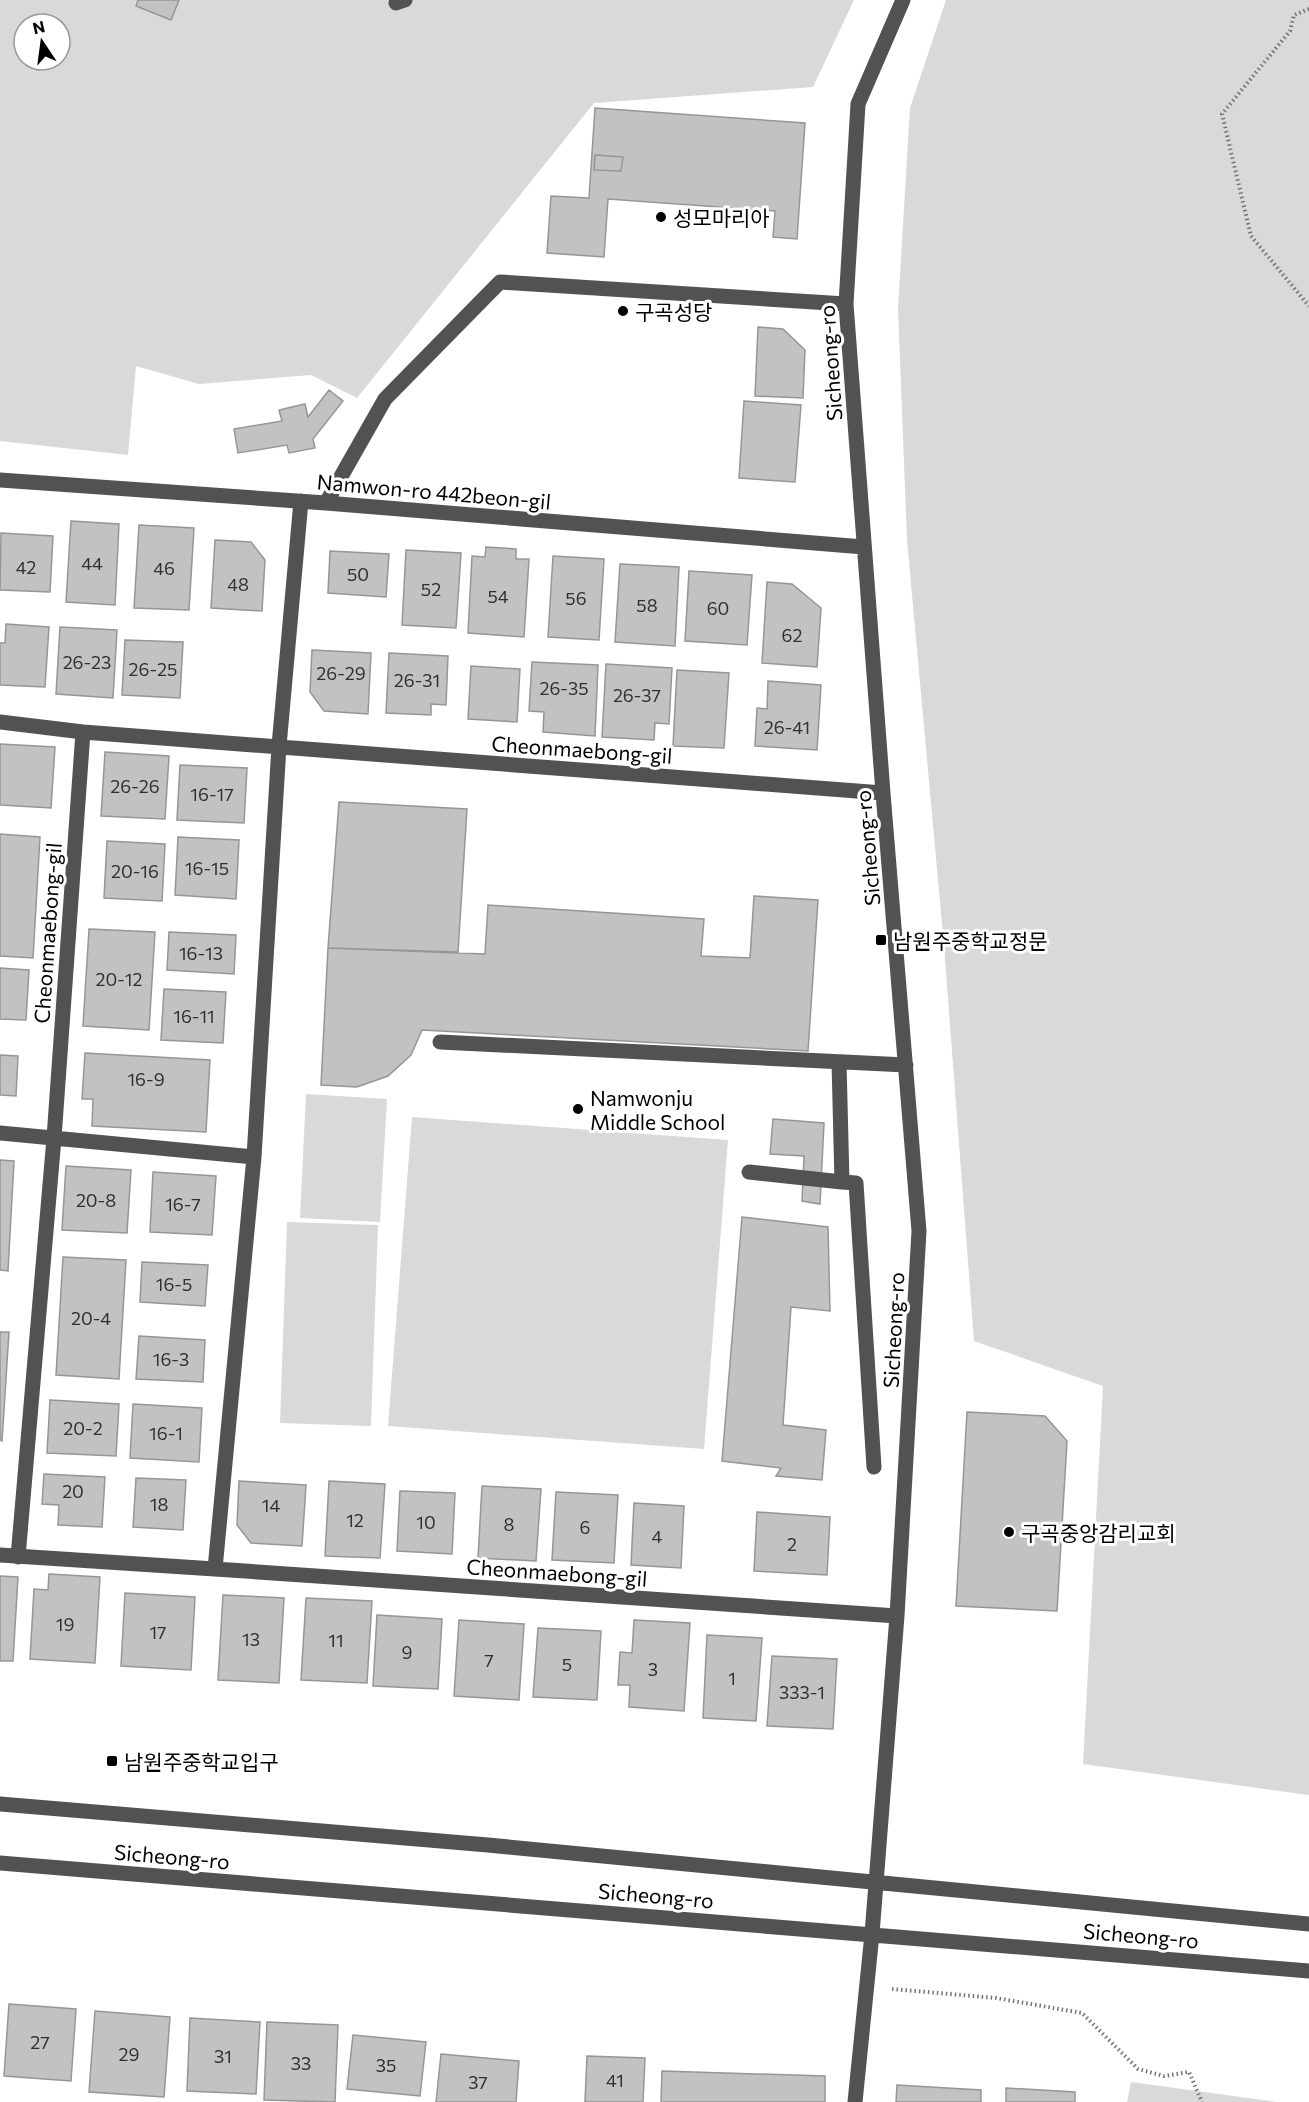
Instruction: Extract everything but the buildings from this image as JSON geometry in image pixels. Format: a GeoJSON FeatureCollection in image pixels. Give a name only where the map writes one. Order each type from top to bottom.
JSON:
{"type":"FeatureCollection","features":[{"type":"Feature","properties":{"kind":"street","name":"Sicheong-ro"},"geometry":{"type":"LineString","coordinates":[[874,1881],[897,1616],[919,1232],[846,304],[858,104],[903,0]]}},
{"type":"Feature","properties":{"kind":"street"},"geometry":{"type":"LineString","coordinates":[[326,503],[385,399],[500,282],[846,304]]}},
{"type":"Feature","properties":{"kind":"street","name":"Namwon-ro 442beon-gil"},"geometry":{"type":"LineString","coordinates":[[0,480],[301,501],[864,547]]}},
{"type":"Feature","properties":{"kind":"street"},"geometry":{"type":"LineString","coordinates":[[215,1569],[254,1157],[279,746],[301,501]]}},
{"type":"Feature","properties":{"kind":"street","name":"Cheonmaebong-gil"},"geometry":{"type":"LineString","coordinates":[[0,722],[83,732],[883,793]]}},
{"type":"Feature","properties":{"kind":"street","name":"Cheonmaebong-gil"},"geometry":{"type":"LineString","coordinates":[[18,1557],[54,1138],[83,732]]}},
{"type":"Feature","properties":{"kind":"street"},"geometry":{"type":"LineString","coordinates":[[440,1042],[906,1065]]}},
{"type":"Feature","properties":{"kind":"street"},"geometry":{"type":"LineString","coordinates":[[839,1062],[842,1182]]}},
{"type":"Feature","properties":{"kind":"street"},"geometry":{"type":"LineString","coordinates":[[0,1133],[254,1157]]}},
{"type":"Feature","properties":{"kind":"street"},"geometry":{"type":"LineString","coordinates":[[749,1172],[856,1183],[874,1467]]}},
{"type":"Feature","properties":{"kind":"street","name":"Cheonmaebong-gil"},"geometry":{"type":"LineString","coordinates":[[0,1556],[897,1616]]}},
{"type":"Feature","properties":{"kind":"street","name":"Sicheong-ro"},"geometry":{"type":"LineString","coordinates":[[0,1804],[488,1845],[1309,1924]]}},
{"type":"Feature","properties":{"kind":"street","name":"Sicheong-ro"},"geometry":{"type":"LineString","coordinates":[[0,1863],[1309,1971]]}},
{"type":"Feature","properties":{"kind":"street"},"geometry":{"type":"LineString","coordinates":[[855,2102],[872,1934],[874,1881]]}},
{"type":"Feature","properties":{"kind":"path"},"geometry":{"type":"LineString","coordinates":[[1309,9],[1294,15],[1290,31],[1222,114],[1251,236],[1309,306]]}},
{"type":"Feature","properties":{"kind":"path"},"geometry":{"type":"LineString","coordinates":[[867,1984],[892,1989],[996,1998],[1082,2013],[1138,2069],[1164,2076],[1189,2072],[1202,2102]]}},
{"type":"Feature","properties":{"kind":"shaded area"},"geometry":{"type":"Polygon","coordinates":[[[0,0],[854,0],[813,87],[594,103],[357,398],[311,375],[199,384],[136,366],[128,455],[0,441],[0,0]]]}},
{"type":"Feature","properties":{"kind":"shaded area"},"geometry":{"type":"Polygon","coordinates":[[[946,0],[1309,0],[1309,1795],[1083,1764],[1103,1386],[974,1341],[944,946],[907,540],[898,308],[910,108],[946,0]]]}},
{"type":"Feature","properties":{"kind":"shaded area"},"geometry":{"type":"Polygon","coordinates":[[[306,1094],[387,1099],[380,1222],[300,1218],[306,1094]]]}},
{"type":"Feature","properties":{"kind":"shaded area"},"geometry":{"type":"Polygon","coordinates":[[[412,1117],[728,1140],[704,1449],[388,1426],[412,1117]]]}},
{"type":"Feature","properties":{"kind":"shaded area"},"geometry":{"type":"Polygon","coordinates":[[[287,1222],[378,1225],[371,1426],[280,1423],[287,1222]]]}},
{"type":"Feature","properties":{"kind":"shaded area"},"geometry":{"type":"Polygon","coordinates":[[[1131,2082],[1277,2102],[1127,2102],[1131,2082]]]}},
{"type":"Feature","properties":{"kind":"place","name":"성모마리아"},"geometry":{"type":"Point","coordinates":[661,217]}},
{"type":"Feature","properties":{"kind":"place","name":"구곡성당"},"geometry":{"type":"Point","coordinates":[623,311]}},
{"type":"Feature","properties":{"kind":"place","name":"남원주중학교정문"},"geometry":{"type":"Point","coordinates":[881,940]}},
{"type":"Feature","properties":{"kind":"place","name":"Namwonju Middle School"},"geometry":{"type":"Point","coordinates":[578,1109]}},
{"type":"Feature","properties":{"kind":"place","name":"구곡중앙감리교회"},"geometry":{"type":"Point","coordinates":[1009,1532]}},
{"type":"Feature","properties":{"kind":"place","name":"남원주중학교입구"},"geometry":{"type":"Point","coordinates":[112,1761]}}]}
